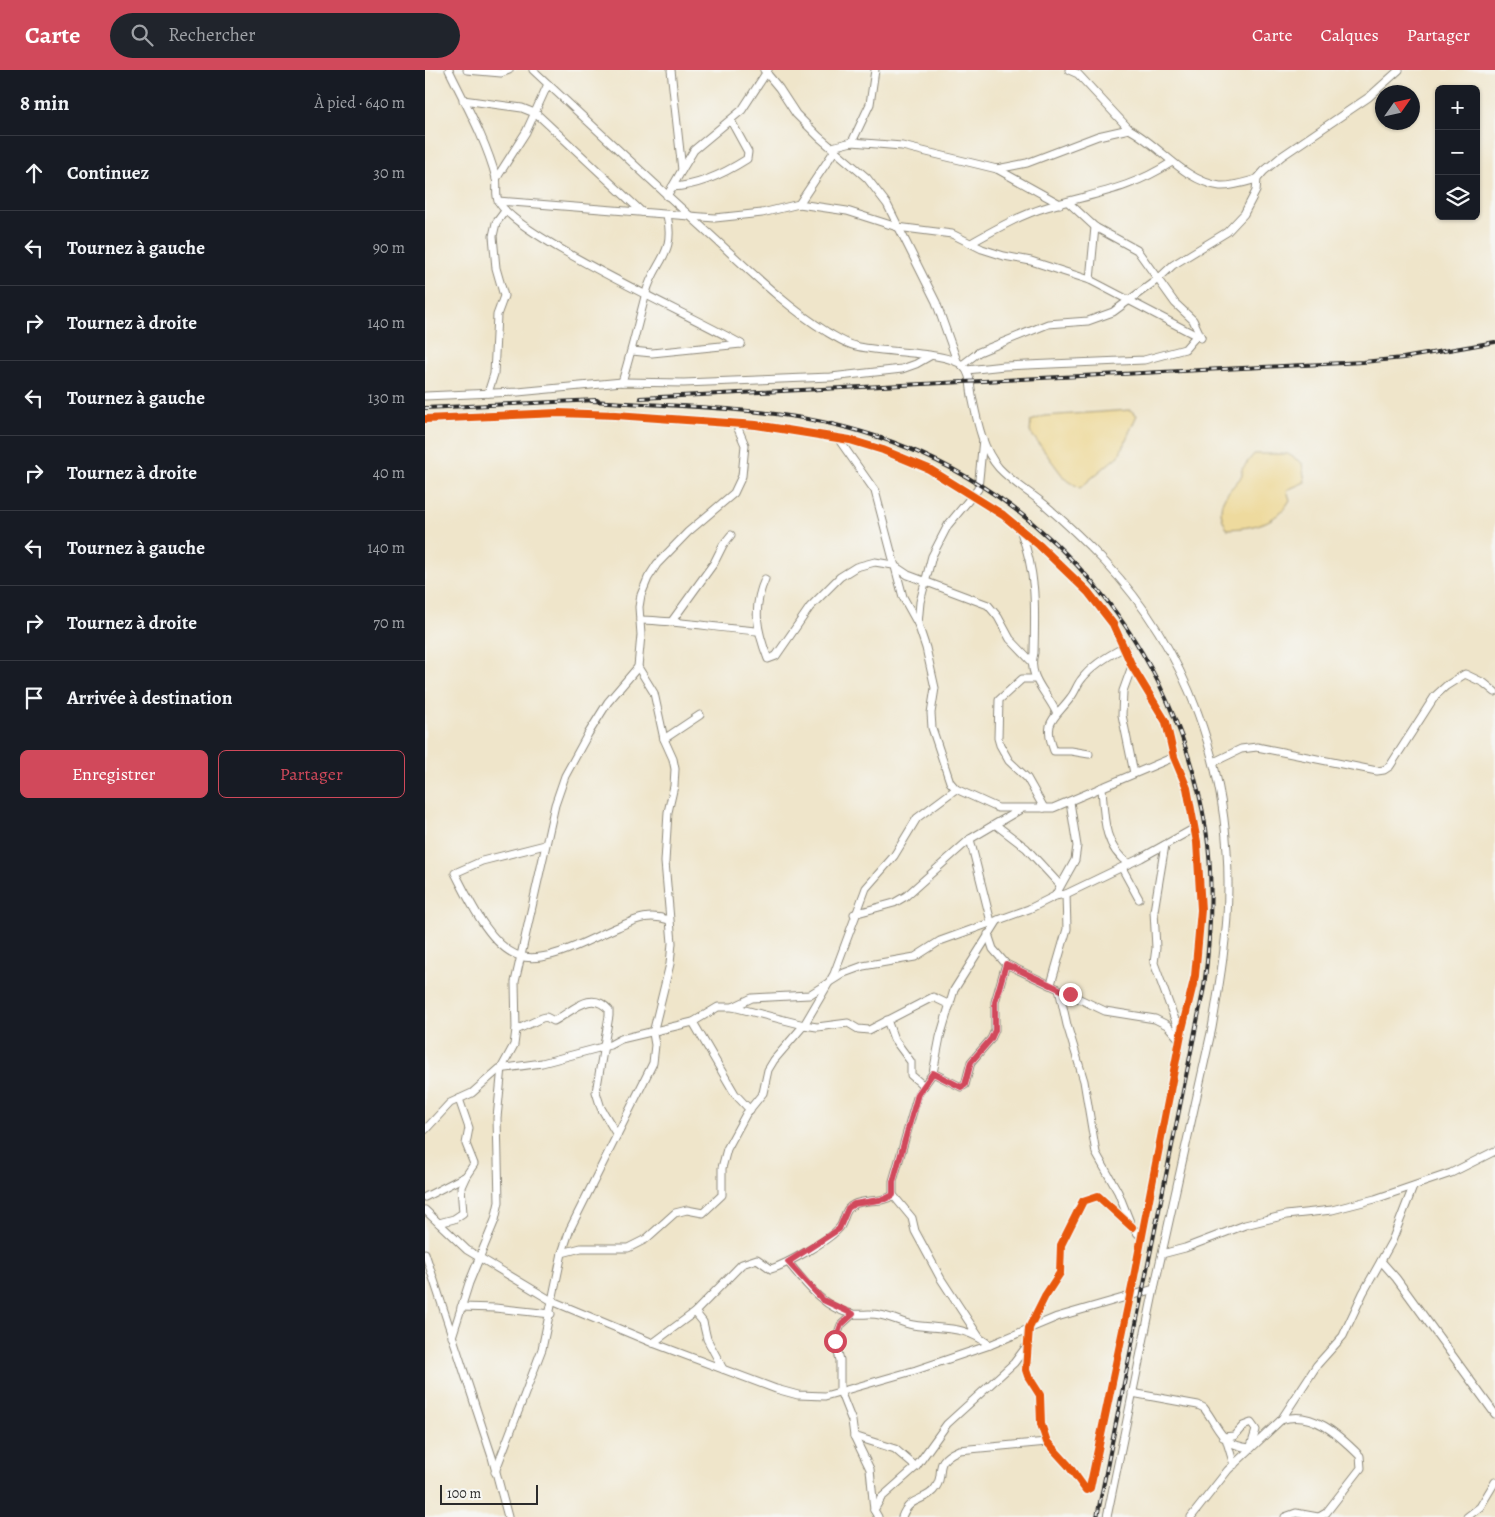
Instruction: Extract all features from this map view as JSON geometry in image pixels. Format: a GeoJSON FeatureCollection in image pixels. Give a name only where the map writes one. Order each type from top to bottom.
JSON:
{"type":"FeatureCollection","features":[{"type":"Feature","properties":{"kind":"street"},"geometry":{"type":"LineString","coordinates":[[449,70],[483,141],[496,179],[498,200],[513,219],[570,256],[741,344],[653,353],[632,351]]}},
{"type":"Feature","properties":{"kind":"street"},"geometry":{"type":"LineString","coordinates":[[467,70],[501,73],[509,70]]}},
{"type":"Feature","properties":{"kind":"street"},"geometry":{"type":"LineString","coordinates":[[533,70],[667,196],[803,317],[852,345],[930,356],[962,365],[1004,366],[1144,360],[1185,349],[1197,335]]}},
{"type":"Feature","properties":{"kind":"street"},"geometry":{"type":"LineString","coordinates":[[671,70],[682,170]]}},
{"type":"Feature","properties":{"kind":"street"},"geometry":{"type":"LineString","coordinates":[[852,142],[870,104],[875,70]]}},
{"type":"Feature","properties":{"kind":"street"},"geometry":{"type":"LineString","coordinates":[[1069,70],[1078,74],[1129,129],[1187,173],[1220,186],[1257,179],[1282,156],[1369,97],[1399,70]]}},
{"type":"Feature","properties":{"kind":"street"},"geometry":{"type":"LineString","coordinates":[[667,196],[694,150],[731,121],[751,98],[766,71],[796,114],[819,137],[867,178],[887,204],[897,228],[936,302],[962,365],[983,438],[992,460],[1001,471],[1065,523],[1105,561],[1135,596],[1167,646],[1182,676],[1214,762],[1224,819],[1227,851],[1228,888],[1225,938],[1212,1028],[1154,1289],[1107,1517]]}},
{"type":"Feature","properties":{"kind":"street"},"geometry":{"type":"LineString","coordinates":[[496,179],[525,132],[548,84]]}},
{"type":"Feature","properties":{"kind":"street"},"geometry":{"type":"LineString","coordinates":[[463,100],[533,112],[642,212]]}},
{"type":"Feature","properties":{"kind":"street"},"geometry":{"type":"LineString","coordinates":[[672,187],[686,186],[704,180],[747,159],[748,152],[731,121]]}},
{"type":"Feature","properties":{"kind":"street"},"geometry":{"type":"LineString","coordinates":[[997,169],[1027,163],[1098,136],[1129,129]]}},
{"type":"Feature","properties":{"kind":"street"},"geometry":{"type":"LineString","coordinates":[[498,200],[715,218],[762,213],[799,204],[865,215],[897,228],[928,229],[952,234],[1004,256],[1031,261],[1090,280],[1201,338],[1193,320],[1175,303],[1137,250],[1095,228],[1064,203],[997,169],[902,146],[852,142],[833,148],[799,204]]}},
{"type":"Feature","properties":{"kind":"street"},"geometry":{"type":"LineString","coordinates":[[971,243],[1027,214],[1126,186],[1145,178],[1172,162]]}},
{"type":"Feature","properties":{"kind":"street"},"geometry":{"type":"LineString","coordinates":[[962,365],[979,352],[1048,324],[1088,321],[1113,312],[1173,266],[1227,232],[1244,214],[1256,191],[1257,179]]}},
{"type":"Feature","properties":{"kind":"street"},"geometry":{"type":"LineString","coordinates":[[488,393],[494,374],[497,315],[504,296],[496,268],[493,236],[496,223],[505,211]]}},
{"type":"Feature","properties":{"kind":"street"},"geometry":{"type":"LineString","coordinates":[[622,382],[651,279],[667,250],[671,231],[667,215]]}},
{"type":"Feature","properties":{"kind":"street"},"geometry":{"type":"LineString","coordinates":[[1090,280],[1095,228]]}},
{"type":"Feature","properties":{"kind":"street"},"geometry":{"type":"LineString","coordinates":[[425,396],[622,382],[684,383],[831,377],[902,369],[930,356]]}},
{"type":"Feature","properties":{"kind":"street"},"geometry":{"type":"LineString","coordinates":[[425,419],[558,413],[736,424],[837,437],[883,450],[929,469],[973,496],[1003,515],[1088,592],[1113,624],[1132,666],[1166,722],[1174,757],[1187,788],[1195,828],[1201,910],[1195,976],[1180,1038],[1130,1295],[1089,1490],[1085,1489],[1068,1465],[1047,1442],[1041,1424],[1040,1395],[1028,1376],[1026,1347],[1029,1328],[1045,1296],[1060,1273],[1061,1245],[1083,1201],[1098,1196],[1132,1226],[1141,1237]]}},
{"type":"Feature","properties":{"kind":"street"},"geometry":{"type":"LineString","coordinates":[[495,1472],[542,1349],[551,1314],[562,1253],[577,1213],[653,1063],[655,1045],[653,1033],[670,964],[672,943],[665,862],[668,812],[674,786],[675,769],[673,759],[664,739],[654,693],[638,666],[641,595],[657,564],[715,507],[734,493],[742,476],[745,456],[745,445],[736,424]]}},
{"type":"Feature","properties":{"kind":"street"},"geometry":{"type":"LineString","coordinates":[[837,437],[875,491],[903,597],[918,624],[926,648],[935,688],[931,713],[932,728],[950,782],[956,789],[998,808],[1045,808],[1070,802],[1174,757]]}},
{"type":"Feature","properties":{"kind":"street"},"geometry":{"type":"LineString","coordinates":[[918,624],[931,556],[948,525],[973,496],[979,485],[983,438]]}},
{"type":"Feature","properties":{"kind":"street"},"geometry":{"type":"LineString","coordinates":[[1020,530],[1030,557],[1035,582],[1034,653],[1032,662],[1034,679],[1056,712]]}},
{"type":"Feature","properties":{"kind":"street"},"geometry":{"type":"LineString","coordinates":[[672,621],[714,563],[723,544],[731,535]]}},
{"type":"Feature","properties":{"kind":"street"},"geometry":{"type":"LineString","coordinates":[[765,580],[757,596],[757,631],[768,659],[776,656],[810,607],[840,577],[865,564],[875,562],[893,565],[908,575],[987,605],[998,617],[1010,639],[1032,662]]}},
{"type":"Feature","properties":{"kind":"street"},"geometry":{"type":"LineString","coordinates":[[641,620],[672,621],[724,629],[757,631]]}},
{"type":"Feature","properties":{"kind":"street"},"geometry":{"type":"LineString","coordinates":[[1089,754],[1080,751],[1054,751],[1049,738],[1049,729],[1056,712],[1072,696],[1081,680],[1093,667],[1106,657],[1125,647]]}},
{"type":"Feature","properties":{"kind":"street"},"geometry":{"type":"LineString","coordinates":[[453,1337],[461,1307],[495,1220],[499,1202],[497,1118],[502,1067],[514,1044],[516,1030],[515,982],[558,794],[573,760],[608,702],[638,666]]}},
{"type":"Feature","properties":{"kind":"street"},"geometry":{"type":"LineString","coordinates":[[1132,666],[1123,691],[1122,715],[1134,773]]}},
{"type":"Feature","properties":{"kind":"street"},"geometry":{"type":"LineString","coordinates":[[1214,762],[1241,749],[1257,747],[1377,771],[1384,770],[1390,766],[1435,696],[1446,686],[1465,674],[1495,692]]}},
{"type":"Feature","properties":{"kind":"street"},"geometry":{"type":"LineString","coordinates":[[1034,679],[1022,679],[999,700],[998,738],[1004,754],[1027,778],[1045,808]]}},
{"type":"Feature","properties":{"kind":"street"},"geometry":{"type":"LineString","coordinates":[[664,739],[700,715]]}},
{"type":"Feature","properties":{"kind":"street"},"geometry":{"type":"LineString","coordinates":[[1102,787],[1107,832],[1117,854],[1129,864]]}},
{"type":"Feature","properties":{"kind":"street"},"geometry":{"type":"LineString","coordinates":[[562,1253],[581,1248],[628,1248],[639,1244],[675,1213],[687,1210],[699,1213],[706,1212],[722,1195],[722,1168],[727,1149],[750,1110],[763,1093],[765,1080],[774,1060],[804,1025],[835,974],[865,888],[894,856],[917,818],[956,789]]}},
{"type":"Feature","properties":{"kind":"street"},"geometry":{"type":"LineString","coordinates":[[1055,896],[1075,860],[1077,846],[1070,802]]}},
{"type":"Feature","properties":{"kind":"street"},"geometry":{"type":"LineString","coordinates":[[855,914],[894,903],[906,896],[970,838],[996,825],[1021,809]]}},
{"type":"Feature","properties":{"kind":"street"},"geometry":{"type":"LineString","coordinates":[[996,825],[1026,848],[1060,885]]}},
{"type":"Feature","properties":{"kind":"street"},"geometry":{"type":"LineString","coordinates":[[733,1007],[752,998],[809,995],[829,982],[863,966],[915,957],[940,941],[1029,909],[1055,896],[1066,894],[1122,868],[1195,828]]}},
{"type":"Feature","properties":{"kind":"street"},"geometry":{"type":"LineString","coordinates":[[970,838],[994,921],[967,972],[954,990],[940,1037],[933,1073],[918,1094],[893,1182],[893,1195],[912,1218],[915,1231],[941,1279],[979,1337]]}},
{"type":"Feature","properties":{"kind":"street"},"geometry":{"type":"LineString","coordinates":[[545,845],[482,861],[455,873],[479,916],[494,937],[508,951],[520,956],[542,956],[560,952],[640,917],[657,916],[669,920]]}},
{"type":"Feature","properties":{"kind":"street"},"geometry":{"type":"LineString","coordinates":[[1165,845],[1154,911],[1156,948],[1154,963],[1180,1038]]}},
{"type":"Feature","properties":{"kind":"street"},"geometry":{"type":"LineString","coordinates":[[1122,868],[1139,899]]}},
{"type":"Feature","properties":{"kind":"street"},"geometry":{"type":"LineString","coordinates":[[1051,984],[1067,929],[1066,894]]}},
{"type":"Feature","properties":{"kind":"street"},"geometry":{"type":"LineString","coordinates":[[988,934],[993,949],[1006,964],[1105,1011],[1155,1019],[1167,1025],[1180,1038]]}},
{"type":"Feature","properties":{"kind":"street"},"geometry":{"type":"LineString","coordinates":[[933,1073],[961,1087],[965,1085],[971,1062],[991,1039],[995,1030],[995,1002],[1006,964]]}},
{"type":"Feature","properties":{"kind":"street"},"geometry":{"type":"LineString","coordinates":[[1059,989],[1067,1025],[1084,1081],[1096,1153],[1118,1192],[1132,1226]]}},
{"type":"Feature","properties":{"kind":"street"},"geometry":{"type":"LineString","coordinates":[[425,1130],[441,1111],[472,1093],[491,1074],[502,1067],[542,1063],[604,1046],[621,1039],[653,1033],[693,1022],[718,1007],[733,1007],[817,1027],[848,1023],[858,1029],[869,1030],[933,997],[950,1005]]}},
{"type":"Feature","properties":{"kind":"street"},"geometry":{"type":"LineString","coordinates":[[516,1030],[542,1018],[547,1017],[554,1021],[586,1001],[595,1000],[603,1003],[609,1010],[597,1092],[601,1108],[617,1135]]}},
{"type":"Feature","properties":{"kind":"street"},"geometry":{"type":"LineString","coordinates":[[887,1020],[894,1039],[911,1062],[911,1075],[924,1086]]}},
{"type":"Feature","properties":{"kind":"street"},"geometry":{"type":"LineString","coordinates":[[693,1022],[735,1094],[750,1110]]}},
{"type":"Feature","properties":{"kind":"street"},"geometry":{"type":"LineString","coordinates":[[439,1223],[454,1219],[463,1213],[461,1187],[474,1164],[466,1144],[469,1128],[459,1099]]}},
{"type":"Feature","properties":{"kind":"street"},"geometry":{"type":"LineString","coordinates":[[1162,1254],[1185,1248],[1245,1225],[1285,1215],[1332,1210],[1413,1187],[1451,1173],[1495,1151]]}},
{"type":"Feature","properties":{"kind":"street"},"geometry":{"type":"LineString","coordinates":[[425,1197],[466,1176]]}},
{"type":"Feature","properties":{"kind":"street"},"geometry":{"type":"LineString","coordinates":[[1191,1517],[1234,1465],[1281,1420],[1317,1365],[1343,1336],[1381,1261],[1413,1187]]}},
{"type":"Feature","properties":{"kind":"street"},"geometry":{"type":"LineString","coordinates":[[653,1343],[695,1312],[748,1261],[757,1259],[771,1268],[788,1262],[839,1229],[848,1208],[854,1204],[885,1199],[893,1195]]}},
{"type":"Feature","properties":{"kind":"street"},"geometry":{"type":"LineString","coordinates":[[425,1210],[480,1259],[552,1301],[653,1343],[789,1394],[825,1396],[916,1370],[990,1345],[1029,1328],[1154,1289]]}},
{"type":"Feature","properties":{"kind":"street"},"geometry":{"type":"LineString","coordinates":[[425,1253],[453,1337],[508,1517]]}},
{"type":"Feature","properties":{"kind":"street"},"geometry":{"type":"LineString","coordinates":[[1381,1261],[1396,1278],[1495,1414]]}},
{"type":"Feature","properties":{"kind":"street"},"geometry":{"type":"LineString","coordinates":[[788,1262],[823,1300],[853,1314],[877,1314],[913,1325],[944,1326],[979,1337],[990,1345]]}},
{"type":"Feature","properties":{"kind":"street"},"geometry":{"type":"LineString","coordinates":[[461,1307],[495,1308],[551,1314]]}},
{"type":"Feature","properties":{"kind":"street"},"geometry":{"type":"LineString","coordinates":[[695,1312],[703,1322],[707,1339],[723,1369]]}},
{"type":"Feature","properties":{"kind":"street"},"geometry":{"type":"LineString","coordinates":[[853,1314],[841,1325],[835,1341],[840,1360],[840,1391],[852,1421],[854,1436],[869,1469],[874,1510],[878,1517]]}},
{"type":"Feature","properties":{"kind":"street"},"geometry":{"type":"LineString","coordinates":[[874,1510],[881,1498],[916,1466],[947,1424],[1014,1363],[1026,1347]]}},
{"type":"Feature","properties":{"kind":"street"},"geometry":{"type":"LineString","coordinates":[[1132,1393],[1198,1405],[1204,1408],[1225,1439],[1234,1465]]}},
{"type":"Feature","properties":{"kind":"street"},"geometry":{"type":"LineString","coordinates":[[1281,1420],[1295,1416],[1314,1420],[1360,1456],[1362,1464],[1358,1473],[1333,1506],[1322,1516],[1296,1514],[1285,1517]]}},
{"type":"Feature","properties":{"kind":"street"},"geometry":{"type":"LineString","coordinates":[[1225,1439],[1234,1436],[1243,1426],[1251,1423],[1256,1430],[1251,1447]]}},
{"type":"Feature","properties":{"kind":"street"},"geometry":{"type":"LineString","coordinates":[[854,1436],[895,1449],[916,1466]]}},
{"type":"Feature","properties":{"kind":"street"},"geometry":{"type":"LineString","coordinates":[[1225,1439],[1235,1446],[1251,1447]]}},
{"type":"Feature","properties":{"kind":"street"},"geometry":{"type":"LineString","coordinates":[[902,1517],[908,1504],[935,1489],[939,1482],[940,1466],[953,1452],[1047,1442]]}},
{"type":"Feature","properties":{"kind":"street"},"geometry":{"type":"LineString","coordinates":[[1467,1517],[1480,1507],[1495,1482]]}},
{"type":"Feature","properties":{"kind":"sand"},"geometry":{"type":"Polygon","coordinates":[[[1130,410],[1137,415],[1119,455],[1080,488],[1065,479],[1030,432],[1031,421],[1044,416],[1130,410]]]}},
{"type":"Feature","properties":{"kind":"sand"},"geometry":{"type":"Polygon","coordinates":[[[1254,454],[1288,454],[1302,463],[1305,482],[1287,490],[1290,500],[1278,515],[1255,526],[1227,529],[1221,513],[1223,500],[1242,476],[1242,469],[1254,454]]]}},
{"type":"Feature","properties":{"kind":"railway"},"geometry":{"type":"LineString","coordinates":[[640,398],[1363,362],[1403,358],[1495,342]]}},
{"type":"Feature","properties":{"kind":"railway"},"geometry":{"type":"LineString","coordinates":[[425,408],[597,400]]}},
{"type":"Feature","properties":{"kind":"railway"},"geometry":{"type":"LineString","coordinates":[[591,401],[735,410],[806,419],[841,426],[875,436],[939,462],[997,496],[1049,538],[1095,586],[1134,640],[1166,699],[1190,762],[1206,829],[1211,888],[1208,947],[1204,987],[1097,1517]]}},
{"type":"Feature","properties":{"kind":"cycle path"},"geometry":{"type":"LineString","coordinates":[[425,419],[558,413],[616,415],[756,425],[850,440],[883,450],[929,469],[1003,515],[1039,545],[1088,592],[1113,624],[1132,666],[1166,722],[1174,757],[1187,788],[1197,842],[1201,910],[1195,976],[1182,1029],[1133,1282],[1090,1488],[1086,1490],[1068,1465],[1047,1442],[1041,1424],[1040,1395],[1026,1370],[1029,1328],[1045,1296],[1060,1273],[1061,1245],[1083,1201],[1098,1196],[1132,1227]]}},
{"type":"Feature","properties":{"kind":"route"},"geometry":{"type":"LineString","coordinates":[[835,1341],[841,1325],[853,1314],[828,1304],[807,1285],[788,1262],[839,1229],[845,1213],[854,1204],[877,1201],[890,1198],[893,1195],[893,1182],[918,1094],[933,1073],[961,1087],[965,1085],[971,1062],[991,1039],[995,1030],[997,1022],[995,1002],[1006,964],[1070,994]]}}]}
